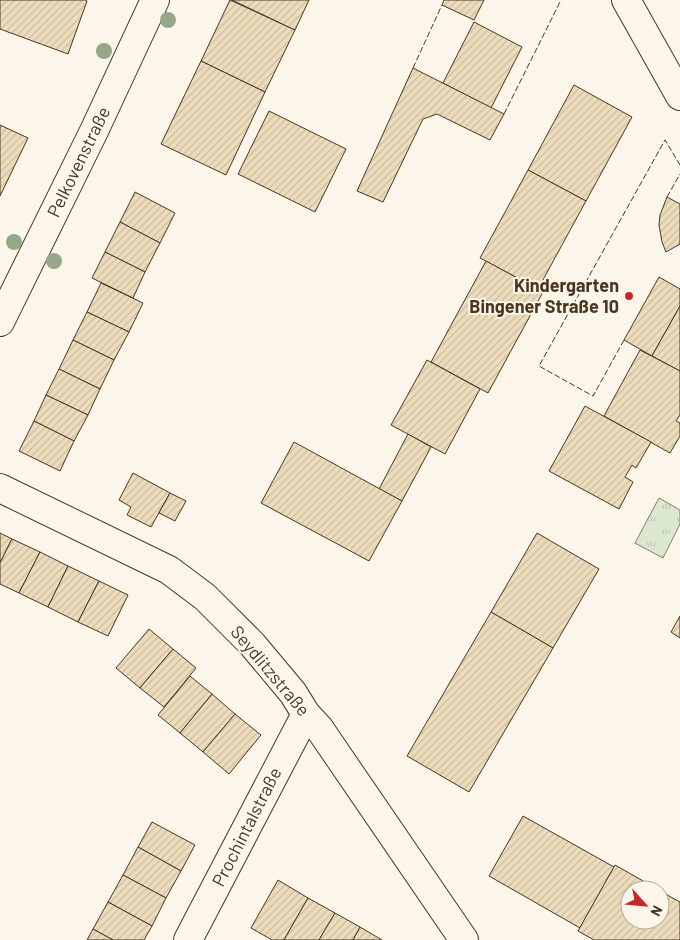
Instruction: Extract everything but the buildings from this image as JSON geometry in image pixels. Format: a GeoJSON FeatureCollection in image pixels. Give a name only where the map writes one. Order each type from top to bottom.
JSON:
{"type":"FeatureCollection","features":[{"type":"Feature","properties":{"kind":"street","name":"Pelkovenstraße"},"geometry":{"type":"LineString","coordinates":[[0,322],[87,146],[154,0]]}},
{"type":"Feature","properties":{"kind":"street"},"geometry":{"type":"LineString","coordinates":[[626,0],[680,96]]}},
{"type":"Feature","properties":{"kind":"street","name":"Seydlitzstraße"},"geometry":{"type":"LineString","coordinates":[[0,488],[169,570],[205,597],[252,644],[319,728],[464,940]]}},
{"type":"Feature","properties":{"kind":"street","name":"Prochintalstraße"},"geometry":{"type":"LineString","coordinates":[[193,939],[306,714]]}},
{"type":"Feature","properties":{"kind":"green space"},"geometry":{"type":"Polygon","coordinates":[[[659,498],[680,510],[680,524],[663,558],[635,543],[659,498]]]}},
{"type":"Feature","properties":{"kind":"fence"},"geometry":{"type":"LineString","coordinates":[[504,114],[561,0]]}},
{"type":"Feature","properties":{"kind":"fence"},"geometry":{"type":"LineString","coordinates":[[413,68],[442,5]]}},
{"type":"Feature","properties":{"kind":"fence"},"geometry":{"type":"LineString","coordinates":[[624,340],[593,396],[539,366],[665,140],[680,165]]}},
{"type":"Feature","properties":{"kind":"fence"},"geometry":{"type":"LineString","coordinates":[[667,197],[680,174]]}},
{"type":"Feature","properties":{"kind":"place","name":"Kindergarten Bingener Straße 10"},"geometry":{"type":"Point","coordinates":[629,296]}}]}
